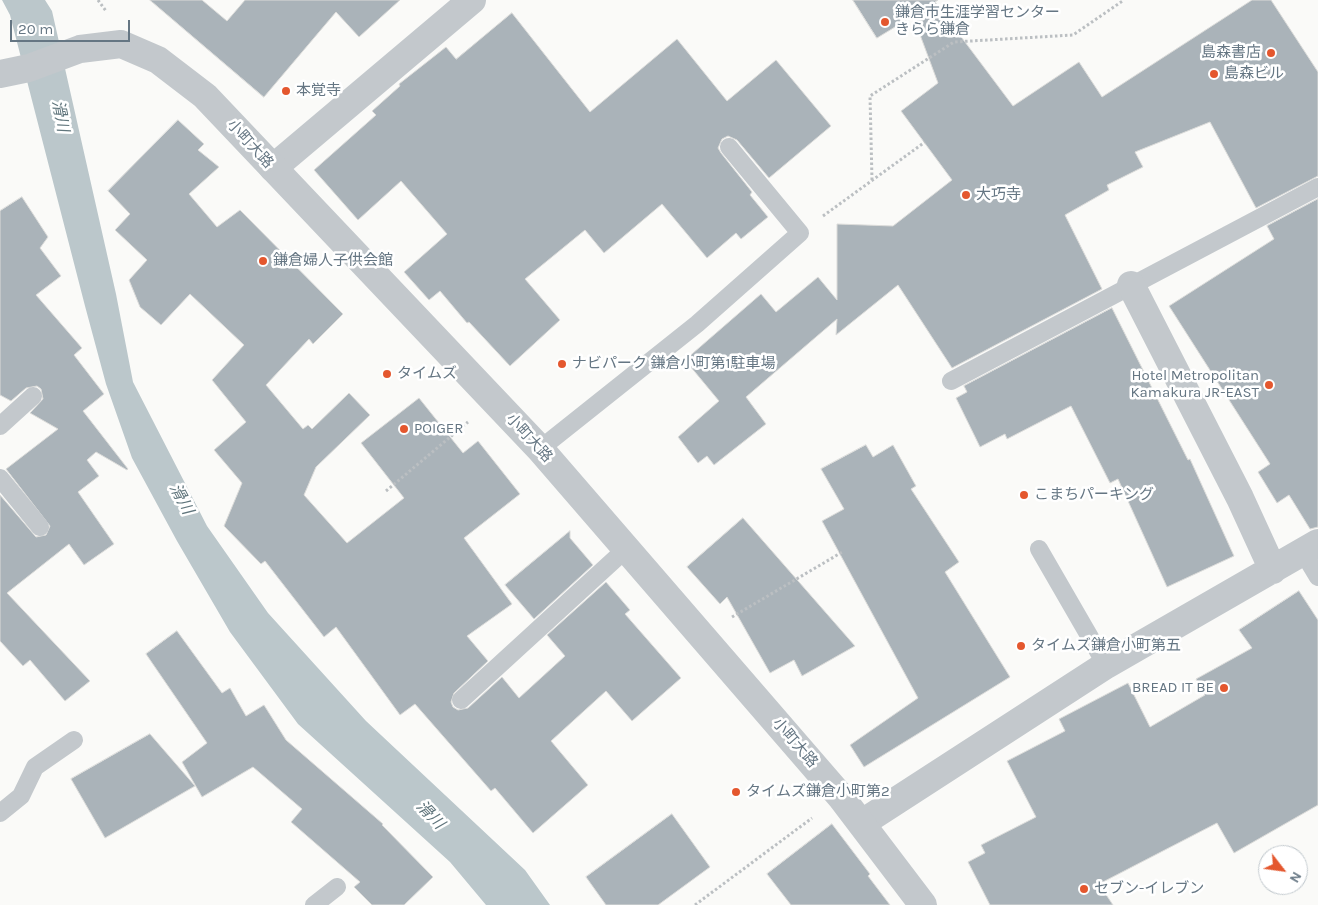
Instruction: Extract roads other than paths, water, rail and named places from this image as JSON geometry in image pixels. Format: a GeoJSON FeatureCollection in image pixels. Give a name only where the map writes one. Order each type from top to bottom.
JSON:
{"type":"FeatureCollection","features":[{"type":"Feature","properties":{"kind":"street"},"geometry":{"type":"LineString","coordinates":[[273,168],[472,0]]}},
{"type":"Feature","properties":{"kind":"street","name":"小町大路"},"geometry":{"type":"LineString","coordinates":[[0,74],[29,68],[80,49],[121,44],[158,60],[205,96],[540,449],[862,822],[923,905]]}},
{"type":"Feature","properties":{"kind":"street"},"geometry":{"type":"LineString","coordinates":[[1131,285],[1240,498],[1273,570]]}},
{"type":"Feature","properties":{"kind":"street"},"geometry":{"type":"LineString","coordinates":[[862,822],[1106,665],[1310,547]]}},
{"type":"Feature","properties":{"kind":"lane"},"geometry":{"type":"LineString","coordinates":[[540,449],[696,324],[800,233],[729,146]]}},
{"type":"Feature","properties":{"kind":"lane"},"geometry":{"type":"LineString","coordinates":[[951,381],[1318,187]]}},
{"type":"Feature","properties":{"kind":"lane"},"geometry":{"type":"LineString","coordinates":[[0,426],[33,396]]}},
{"type":"Feature","properties":{"kind":"lane"},"geometry":{"type":"LineString","coordinates":[[0,478],[40,527]]}},
{"type":"Feature","properties":{"kind":"lane"},"geometry":{"type":"LineString","coordinates":[[1310,547],[1318,577]]}},
{"type":"Feature","properties":{"kind":"lane"},"geometry":{"type":"LineString","coordinates":[[461,700],[626,549]]}},
{"type":"Feature","properties":{"kind":"lane"},"geometry":{"type":"LineString","coordinates":[[1039,549],[1106,665]]}},
{"type":"Feature","properties":{"kind":"lane"},"geometry":{"type":"LineString","coordinates":[[0,813],[21,796],[35,767],[74,740]]}},
{"type":"Feature","properties":{"kind":"lane"},"geometry":{"type":"LineString","coordinates":[[314,905],[337,887]]}},
{"type":"Feature","properties":{"kind":"water","name":"滑川"},"geometry":{"type":"Polygon","coordinates":[[[2,0],[45,0],[52,11],[116,294],[133,382],[207,526],[268,613],[366,721],[525,870],[550,905],[486,905],[450,862],[298,724],[230,632],[177,541],[132,458],[106,384],[10,15],[2,0]]]}},
{"type":"Feature","properties":{"kind":"place","name":"鎌倉市生涯学習センター きらら鎌倉"},"geometry":{"type":"Point","coordinates":[885,22]}},
{"type":"Feature","properties":{"kind":"place","name":"島森書店"},"geometry":{"type":"Point","coordinates":[1271,53]}},
{"type":"Feature","properties":{"kind":"place","name":"島森ビル"},"geometry":{"type":"Point","coordinates":[1214,74]}},
{"type":"Feature","properties":{"kind":"place","name":"本覚寺"},"geometry":{"type":"Point","coordinates":[286,91]}},
{"type":"Feature","properties":{"kind":"place","name":"大巧寺"},"geometry":{"type":"Point","coordinates":[966,195]}},
{"type":"Feature","properties":{"kind":"place","name":"鎌倉婦人子供会館"},"geometry":{"type":"Point","coordinates":[263,261]}},
{"type":"Feature","properties":{"kind":"place","name":"ナビパーク 鎌倉小町第1駐車場"},"geometry":{"type":"Point","coordinates":[562,364]}},
{"type":"Feature","properties":{"kind":"place","name":"タイムズ"},"geometry":{"type":"Point","coordinates":[387,374]}},
{"type":"Feature","properties":{"kind":"place","name":"Hotel Metropolitan Kamakura JR-EAST"},"geometry":{"type":"Point","coordinates":[1269,385]}},
{"type":"Feature","properties":{"kind":"place","name":"POIGER"},"geometry":{"type":"Point","coordinates":[404,429]}},
{"type":"Feature","properties":{"kind":"place","name":"こまちパーキング"},"geometry":{"type":"Point","coordinates":[1024,495]}},
{"type":"Feature","properties":{"kind":"place","name":"タイムズ鎌倉小町第五"},"geometry":{"type":"Point","coordinates":[1021,646]}},
{"type":"Feature","properties":{"kind":"place","name":"BREAD IT BE"},"geometry":{"type":"Point","coordinates":[1224,688]}},
{"type":"Feature","properties":{"kind":"place","name":"タイムズ鎌倉小町第2"},"geometry":{"type":"Point","coordinates":[736,792]}},
{"type":"Feature","properties":{"kind":"place","name":"セブン-イレブン"},"geometry":{"type":"Point","coordinates":[1084,889]}}]}
